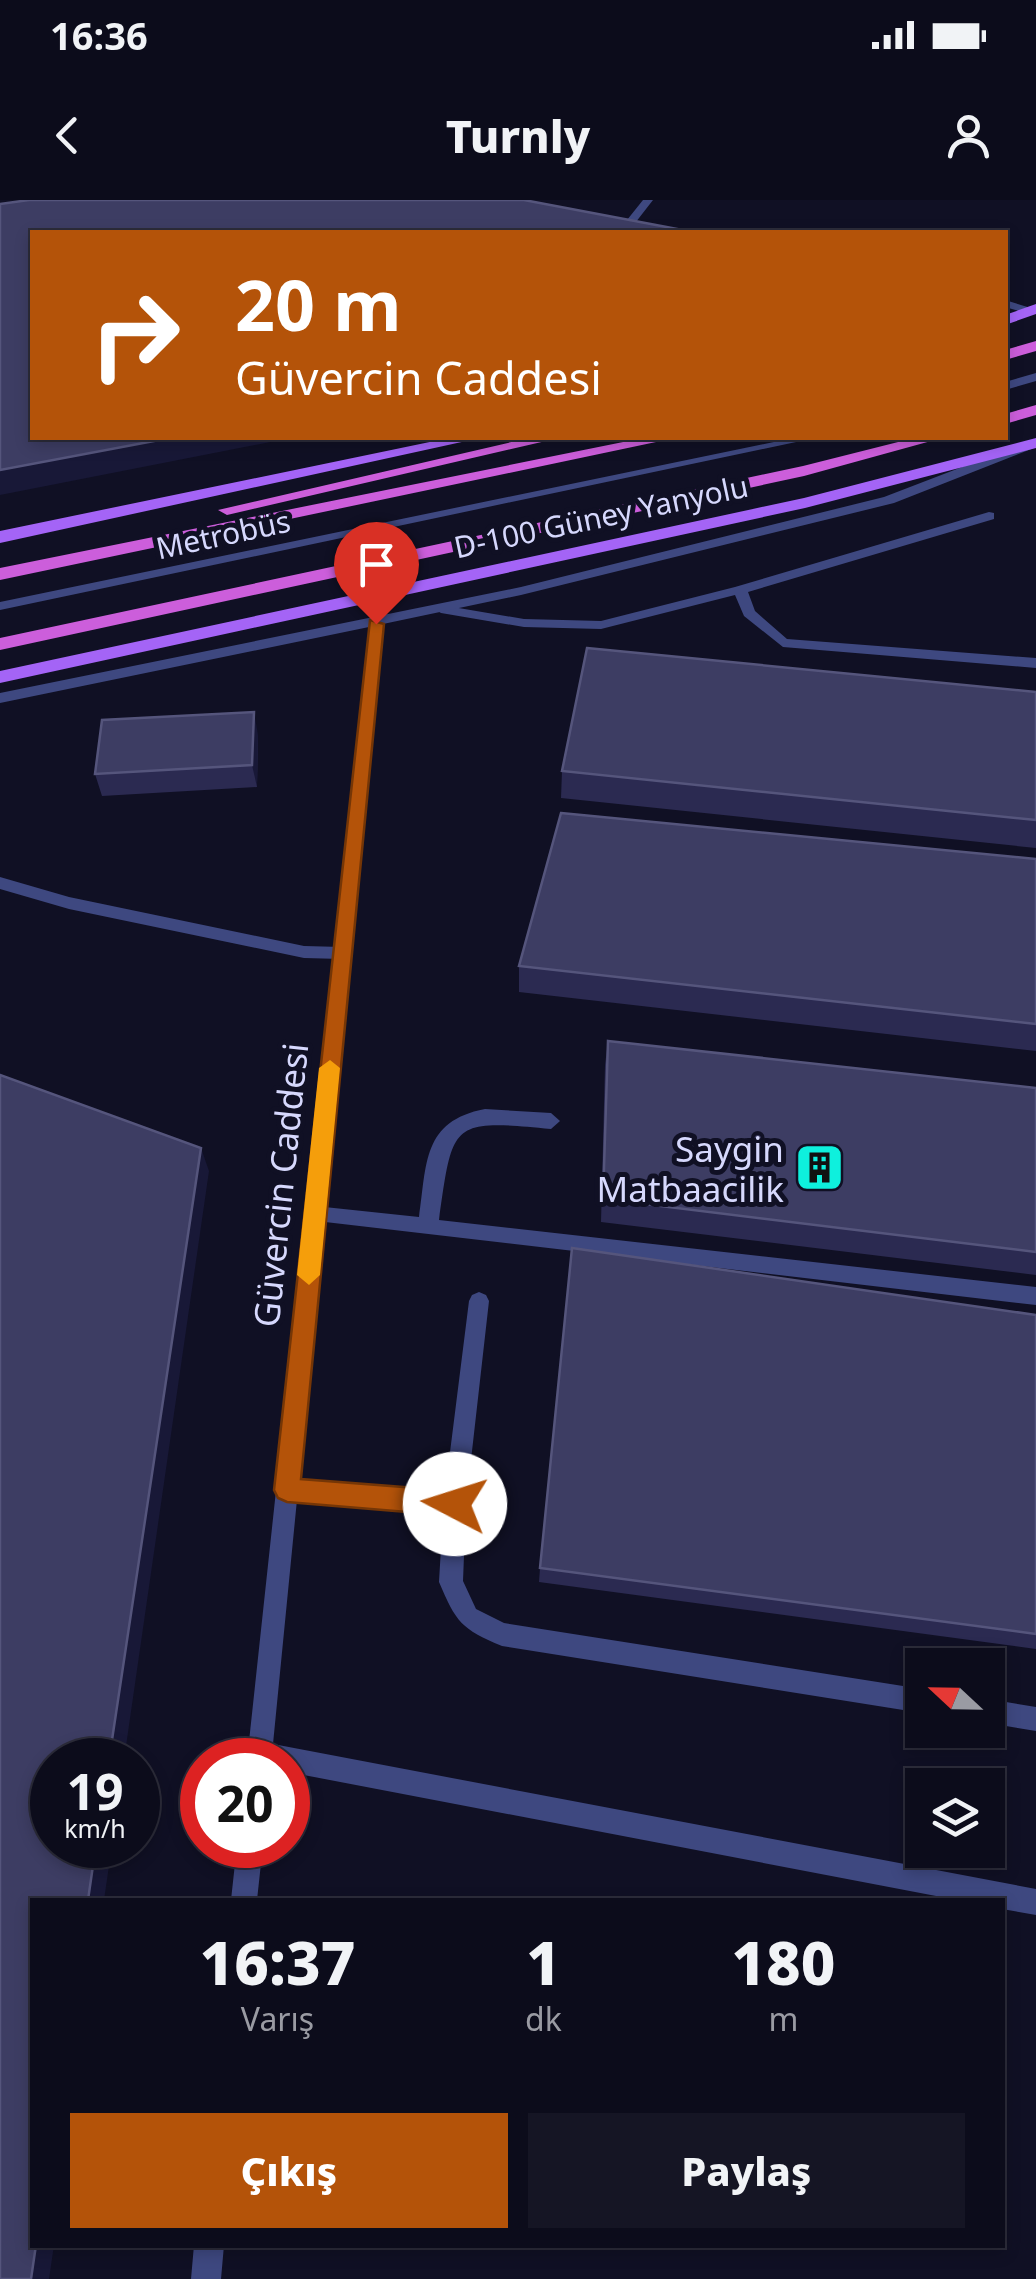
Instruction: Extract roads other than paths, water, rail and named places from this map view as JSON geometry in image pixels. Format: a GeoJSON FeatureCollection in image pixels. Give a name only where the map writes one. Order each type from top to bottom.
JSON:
{"type":"FeatureCollection","features":[{"type":"Feature","properties":{"kind":"highway"},"geometry":{"type":"LineString","coordinates":[[1008,354],[1036,346]]}},
{"type":"Feature","properties":{"kind":"highway"},"geometry":{"type":"LineString","coordinates":[[1008,418],[1036,410]]}},
{"type":"Feature","properties":{"kind":"highway"},"geometry":{"type":"LineString","coordinates":[[34,567],[146,530],[541,440]]}},
{"type":"Feature","properties":{"kind":"highway"},"geometry":{"type":"LineString","coordinates":[[0,574],[656,440]]}},
{"type":"Feature","properties":{"kind":"highway"},"geometry":{"type":"LineString","coordinates":[[0,644],[804,471],[926,440]]}},
{"type":"Feature","properties":{"kind":"main road"},"geometry":{"type":"LineString","coordinates":[[1008,319],[1033,310]]}},
{"type":"Feature","properties":{"kind":"main road"},"geometry":{"type":"LineString","coordinates":[[0,537],[461,440]]}},
{"type":"Feature","properties":{"kind":"main road","name":"D-100 Güney Yanyolu"},"geometry":{"type":"LineString","coordinates":[[0,677],[805,503],[1033,444]]}},
{"type":"Feature","properties":{"kind":"street"},"geometry":{"type":"LineString","coordinates":[[628,226],[648,200]]}},
{"type":"Feature","properties":{"kind":"street"},"geometry":{"type":"LineString","coordinates":[[609,222],[646,229]]}},
{"type":"Feature","properties":{"kind":"street"},"geometry":{"type":"LineString","coordinates":[[1008,303],[1033,310]]}},
{"type":"Feature","properties":{"kind":"street"},"geometry":{"type":"LineString","coordinates":[[1008,385],[1036,377]]}},
{"type":"Feature","properties":{"kind":"street","name":"Metrobüs"},"geometry":{"type":"LineString","coordinates":[[0,606],[799,440]]}},
{"type":"Feature","properties":{"kind":"street"},"geometry":{"type":"LineString","coordinates":[[0,698],[376,624],[889,500],[1033,444]]}},
{"type":"Feature","properties":{"kind":"street"},"geometry":{"type":"LineString","coordinates":[[441,609],[524,622],[601,625],[740,590],[989,516]]}},
{"type":"Feature","properties":{"kind":"street"},"geometry":{"type":"LineString","coordinates":[[740,590],[749,613],[783,643],[1036,663]]}},
{"type":"Feature","properties":{"kind":"street","name":"Güvercin Caddesi"},"geometry":{"type":"LineString","coordinates":[[261,1738],[376,624]]}},
{"type":"Feature","properties":{"kind":"street"},"geometry":{"type":"LineString","coordinates":[[0,883],[70,902],[304,952],[342,953]]}},
{"type":"Feature","properties":{"kind":"street"},"geometry":{"type":"LineString","coordinates":[[428,1227],[442,1136],[456,1121],[492,1114],[551,1121]]}},
{"type":"Feature","properties":{"kind":"street"},"geometry":{"type":"LineString","coordinates":[[315,1214],[1036,1296]]}},
{"type":"Feature","properties":{"kind":"street"},"geometry":{"type":"LineString","coordinates":[[479,1301],[455,1504],[451,1582],[468,1616],[502,1634],[905,1698]]}},
{"type":"Feature","properties":{"kind":"street"},"geometry":{"type":"LineString","coordinates":[[287,1490],[455,1504]]}},
{"type":"Feature","properties":{"kind":"street"},"geometry":{"type":"LineString","coordinates":[[1005,1714],[1036,1719]]}},
{"type":"Feature","properties":{"kind":"street","name":"Güvercin Caddesi"},"geometry":{"type":"LineString","coordinates":[[310,1767],[1036,1902]]}},
{"type":"Feature","properties":{"kind":"street"},"geometry":{"type":"LineString","coordinates":[[244,1898],[247,1868]]}},
{"type":"Feature","properties":{"kind":"street"},"geometry":{"type":"LineString","coordinates":[[206,2279],[209,2248]]}},
{"type":"Feature","properties":{"kind":"place","name":"Saygin Matbaacilik"},"geometry":{"type":"Point","coordinates":[819,1168]}}]}
